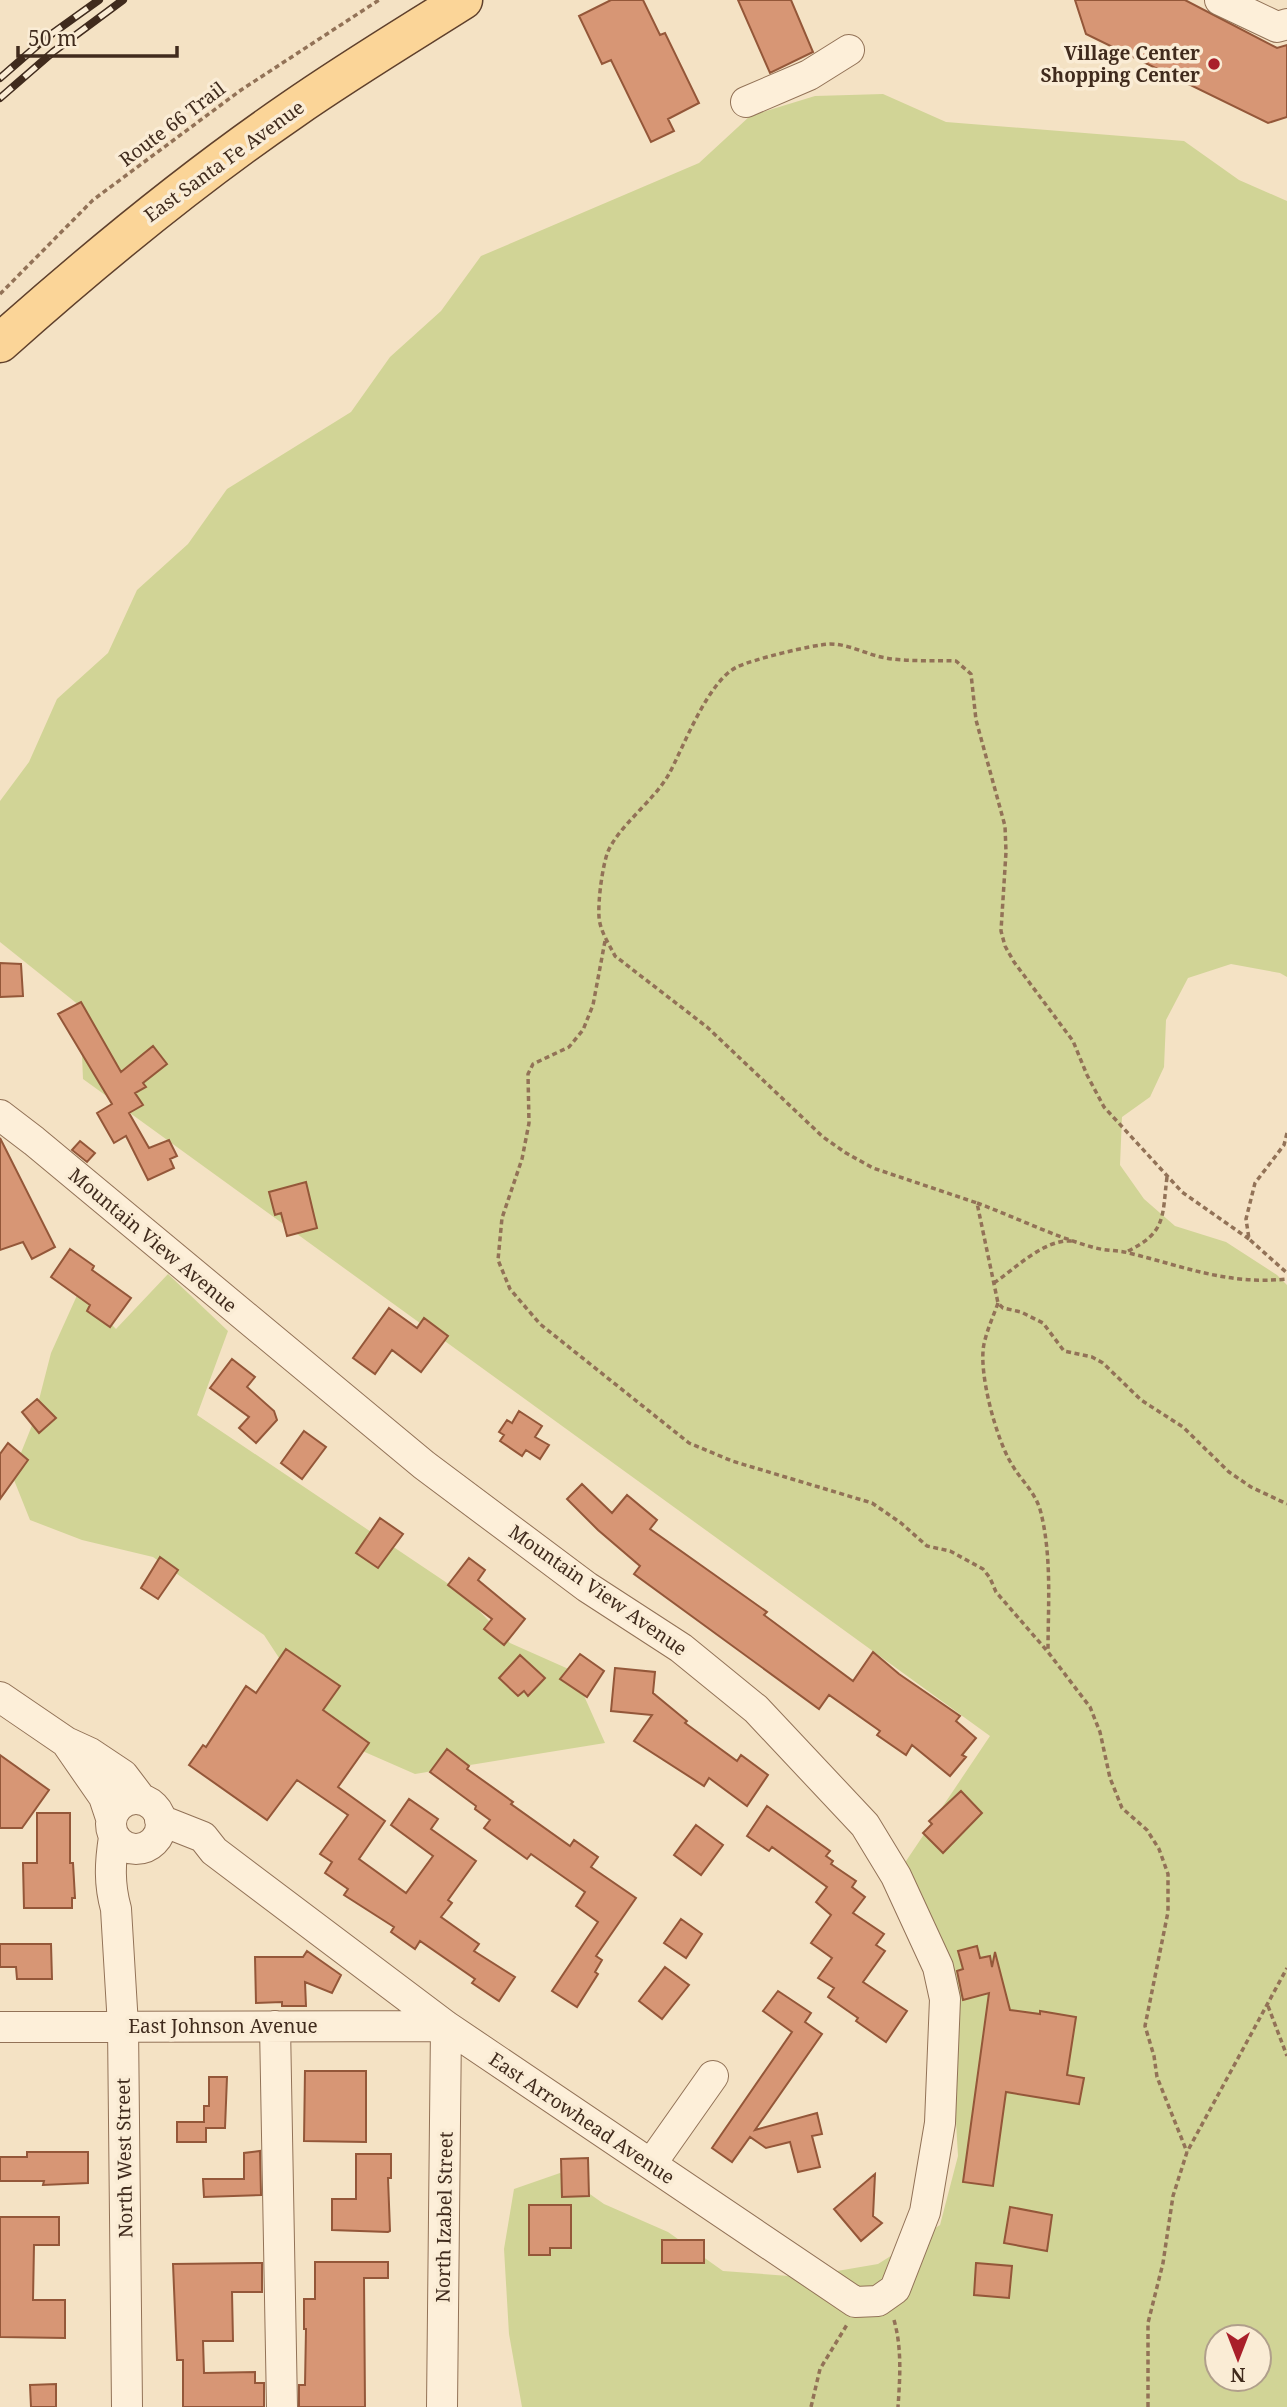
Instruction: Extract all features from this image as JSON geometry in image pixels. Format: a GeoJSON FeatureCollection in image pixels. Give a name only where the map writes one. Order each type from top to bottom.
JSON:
{"type":"FeatureCollection","features":[{"type":"Feature","properties":{"kind":"main road","name":"East Santa Fe Avenue"},"geometry":{"type":"LineString","coordinates":[[0,343],[71,280],[218,164],[291,111],[463,0]]}},
{"type":"Feature","properties":{"kind":"street"},"geometry":{"type":"LineString","coordinates":[[1220,0],[1277,27],[1287,24]]}},
{"type":"Feature","properties":{"kind":"street"},"geometry":{"type":"LineString","coordinates":[[746,102],[810,75],[849,50]]}},
{"type":"Feature","properties":{"kind":"street","name":"Mountain View Avenue"},"geometry":{"type":"LineString","coordinates":[[0,1115],[425,1465],[587,1587],[681,1648],[756,1709],[865,1825],[896,1876],[938,1967],[945,1999],[940,2123],[925,2212],[895,2289],[887,2294]]}},
{"type":"Feature","properties":{"kind":"street"},"geometry":{"type":"LineString","coordinates":[[0,1697],[66,1742],[104,1797],[136,1828]]}},
{"type":"Feature","properties":{"kind":"street","name":"East Arrowhead Avenue"},"geometry":{"type":"LineString","coordinates":[[136,1828],[194,1852],[214,1851],[446,2026],[855,2302]]}},
{"type":"Feature","properties":{"kind":"street","name":"North West Street"},"geometry":{"type":"LineString","coordinates":[[127,2407],[123,2026],[116,1909],[111,1891],[110,1867],[136,1828]]}},
{"type":"Feature","properties":{"kind":"street","name":"East Johnson Avenue"},"geometry":{"type":"LineString","coordinates":[[0,2026],[446,2026]]}},
{"type":"Feature","properties":{"kind":"street"},"geometry":{"type":"LineString","coordinates":[[275,2026],[282,2407]]}},
{"type":"Feature","properties":{"kind":"street","name":"North Izabel Street"},"geometry":{"type":"LineString","coordinates":[[442,2407],[446,2026]]}},
{"type":"Feature","properties":{"kind":"street"},"geometry":{"type":"LineString","coordinates":[[651,2164],[713,2076]]}},
{"type":"Feature","properties":{"kind":"street"},"geometry":{"type":"LineString","coordinates":[[855,2302],[878,2301],[887,2294]]}},
{"type":"Feature","properties":{"kind":"path","name":"Route 66 Trail"},"geometry":{"type":"LineString","coordinates":[[0,294],[93,200],[241,90],[379,0]]}},
{"type":"Feature","properties":{"kind":"path"},"geometry":{"type":"LineString","coordinates":[[1287,1273],[1249,1239],[1182,1192],[1104,1107],[1073,1041],[1005,946],[1001,931],[1006,826],[976,720],[971,674],[956,661],[889,659],[831,644],[813,646],[738,666],[727,673],[700,713],[668,776],[614,840],[608,851],[603,867],[599,918],[615,956],[708,1027],[823,1137],[873,1168],[977,1203],[1093,1247],[1126,1252],[1228,1279],[1258,1282],[1287,1279]]}},
{"type":"Feature","properties":{"kind":"path"},"geometry":{"type":"LineString","coordinates":[[606,939],[593,1005],[583,1030],[569,1047],[533,1065],[528,1074],[529,1124],[523,1159],[502,1218],[498,1260],[510,1289],[540,1324],[689,1443],[732,1461],[872,1503],[928,1546],[950,1551],[983,1569],[996,1592],[1048,1652],[1090,1707],[1100,1732],[1110,1778],[1122,1808],[1147,1830],[1159,1849],[1168,1874],[1168,1912],[1145,2026],[1157,2077],[1187,2152]]}},
{"type":"Feature","properties":{"kind":"path"},"geometry":{"type":"LineString","coordinates":[[1249,1239],[1245,1219],[1255,1183],[1283,1145],[1287,1133]]}},
{"type":"Feature","properties":{"kind":"path"},"geometry":{"type":"LineString","coordinates":[[1126,1252],[1143,1244],[1161,1224],[1168,1177]]}},
{"type":"Feature","properties":{"kind":"path"},"geometry":{"type":"LineString","coordinates":[[977,1203],[998,1303],[984,1345],[982,1373],[1003,1446],[1012,1464],[1036,1497],[1041,1514],[1048,1552],[1048,1652]]}},
{"type":"Feature","properties":{"kind":"path"},"geometry":{"type":"LineString","coordinates":[[994,1283],[1050,1245],[1064,1241],[1077,1242]]}},
{"type":"Feature","properties":{"kind":"path"},"geometry":{"type":"LineString","coordinates":[[998,1303],[1003,1308],[1021,1312],[1043,1323],[1064,1350],[1092,1357],[1103,1363],[1141,1400],[1183,1427],[1229,1472],[1251,1487],[1287,1504]]}},
{"type":"Feature","properties":{"kind":"path"},"geometry":{"type":"LineString","coordinates":[[1148,2407],[1148,2323],[1163,2263],[1173,2196],[1187,2152],[1287,1968]]}},
{"type":"Feature","properties":{"kind":"path"},"geometry":{"type":"LineString","coordinates":[[1268,2007],[1287,2056]]}},
{"type":"Feature","properties":{"kind":"path"},"geometry":{"type":"LineString","coordinates":[[887,2294],[898,2334],[898,2407]]}},
{"type":"Feature","properties":{"kind":"path"},"geometry":{"type":"LineString","coordinates":[[811,2407],[820,2369],[854,2314],[855,2302]]}},
{"type":"Feature","properties":{"kind":"green space"},"geometry":{"type":"Polygon","coordinates":[[[883,94],[946,122],[1184,141],[1239,180],[1287,201],[1287,977],[1280,973],[1231,964],[1188,978],[1166,1020],[1164,1067],[1150,1097],[1122,1117],[1120,1165],[1144,1199],[1175,1226],[1226,1242],[1277,1275],[1287,1285],[1287,2407],[522,2407],[509,2334],[504,2249],[514,2189],[560,2173],[604,2204],[668,2232],[723,2271],[802,2277],[878,2264],[940,2225],[958,2156],[953,2070],[896,1876],[990,1736],[83,1079],[80,1006],[0,942],[0,801],[29,762],[57,699],[108,653],[137,590],[188,544],[227,489],[351,412],[390,357],[441,311],[481,256],[699,163],[750,116],[815,96],[883,94]]]}},
{"type":"Feature","properties":{"kind":"green space"},"geometry":{"type":"Polygon","coordinates":[[[168,1274],[228,1331],[197,1415],[462,1593],[510,1643],[573,1671],[605,1743],[415,1774],[351,1746],[304,1696],[264,1635],[153,1557],[82,1540],[30,1520],[12,1475],[33,1423],[51,1353],[79,1291],[116,1329],[168,1274]]]}},
{"type":"Feature","properties":{"kind":"building"},"geometry":{"type":"Polygon","coordinates":[[[611,0],[643,0],[660,35],[665,33],[699,103],[668,119],[674,131],[651,142],[611,60],[602,64],[579,16],[611,0]]]}},
{"type":"Feature","properties":{"kind":"building"},"geometry":{"type":"Polygon","coordinates":[[[738,0],[791,0],[813,52],[770,73],[738,0]]]}},
{"type":"Feature","properties":{"kind":"building","name":"Village Center Shopping Center"},"geometry":{"type":"Polygon","coordinates":[[[1075,0],[1185,0],[1277,48],[1287,45],[1287,117],[1268,123],[1086,34],[1075,0]]]}},
{"type":"Feature","properties":{"kind":"building"},"geometry":{"type":"Polygon","coordinates":[[[0,963],[21,964],[23,996],[0,997],[0,963]]]}},
{"type":"Feature","properties":{"kind":"building"},"geometry":{"type":"Polygon","coordinates":[[[81,1002],[121,1072],[153,1046],[167,1064],[143,1083],[146,1087],[135,1093],[143,1105],[129,1113],[149,1148],[169,1140],[177,1156],[170,1159],[174,1168],[148,1180],[126,1136],[114,1143],[97,1113],[112,1104],[58,1014],[81,1002]]]}},
{"type":"Feature","properties":{"kind":"building"},"geometry":{"type":"Polygon","coordinates":[[[0,1138],[55,1247],[32,1259],[23,1242],[0,1250],[0,1138]]]}},
{"type":"Feature","properties":{"kind":"building"},"geometry":{"type":"Polygon","coordinates":[[[80,1141],[95,1153],[87,1162],[72,1150],[80,1141]]]}},
{"type":"Feature","properties":{"kind":"building"},"geometry":{"type":"Polygon","coordinates":[[[306,1182],[317,1228],[287,1236],[281,1213],[275,1215],[269,1192],[306,1182]]]}},
{"type":"Feature","properties":{"kind":"building"},"geometry":{"type":"Polygon","coordinates":[[[70,1249],[94,1266],[92,1270],[131,1298],[110,1327],[87,1311],[90,1305],[51,1277],[70,1249]]]}},
{"type":"Feature","properties":{"kind":"building"},"geometry":{"type":"Polygon","coordinates":[[[389,1308],[417,1328],[424,1318],[448,1336],[421,1372],[392,1350],[375,1374],[353,1358],[389,1308]]]}},
{"type":"Feature","properties":{"kind":"building"},"geometry":{"type":"Polygon","coordinates":[[[232,1359],[255,1377],[247,1387],[274,1411],[277,1420],[256,1443],[239,1428],[249,1417],[210,1388],[232,1359]]]}},
{"type":"Feature","properties":{"kind":"building"},"geometry":{"type":"Polygon","coordinates":[[[37,1399],[56,1418],[39,1433],[22,1412],[37,1399]]]}},
{"type":"Feature","properties":{"kind":"building"},"geometry":{"type":"Polygon","coordinates":[[[519,1411],[542,1426],[535,1437],[549,1445],[540,1459],[526,1450],[522,1456],[500,1441],[504,1435],[499,1432],[507,1420],[512,1423],[519,1411]]]}},
{"type":"Feature","properties":{"kind":"building"},"geometry":{"type":"Polygon","coordinates":[[[304,1431],[326,1447],[302,1479],[281,1463],[304,1431]]]}},
{"type":"Feature","properties":{"kind":"building"},"geometry":{"type":"Polygon","coordinates":[[[8,1443],[28,1460],[0,1499],[0,1454],[8,1443]]]}},
{"type":"Feature","properties":{"kind":"building"},"geometry":{"type":"Polygon","coordinates":[[[582,1484],[612,1513],[627,1495],[657,1520],[650,1529],[767,1612],[764,1615],[853,1681],[873,1652],[899,1674],[960,1716],[956,1721],[976,1738],[962,1755],[966,1757],[950,1776],[912,1745],[906,1755],[877,1735],[880,1731],[829,1695],[819,1709],[634,1574],[640,1566],[567,1499],[582,1484]]]}},
{"type":"Feature","properties":{"kind":"building"},"geometry":{"type":"Polygon","coordinates":[[[380,1518],[403,1534],[378,1568],[356,1553],[380,1518]]]}},
{"type":"Feature","properties":{"kind":"building"},"geometry":{"type":"Polygon","coordinates":[[[160,1557],[178,1570],[158,1599],[141,1588],[160,1557]]]}},
{"type":"Feature","properties":{"kind":"building"},"geometry":{"type":"Polygon","coordinates":[[[469,1558],[485,1570],[478,1580],[525,1619],[504,1645],[484,1629],[492,1619],[448,1585],[469,1558]]]}},
{"type":"Feature","properties":{"kind":"building"},"geometry":{"type":"Polygon","coordinates":[[[286,1649],[340,1686],[323,1710],[369,1743],[338,1787],[385,1821],[359,1859],[406,1893],[433,1856],[391,1825],[409,1799],[438,1819],[431,1829],[476,1861],[448,1900],[452,1903],[441,1917],[479,1944],[474,1951],[515,1977],[499,2001],[472,1983],[475,1979],[420,1941],[415,1949],[391,1932],[394,1927],[344,1895],[348,1889],[325,1873],[332,1862],[320,1854],[348,1815],[297,1780],[267,1820],[189,1765],[203,1745],[206,1747],[246,1686],[256,1693],[286,1649]]]}},
{"type":"Feature","properties":{"kind":"building"},"geometry":{"type":"Polygon","coordinates":[[[580,1654],[604,1671],[587,1697],[560,1679],[580,1654]]]}},
{"type":"Feature","properties":{"kind":"building"},"geometry":{"type":"Polygon","coordinates":[[[520,1655],[545,1678],[528,1696],[524,1691],[518,1696],[499,1678],[520,1655]]]}},
{"type":"Feature","properties":{"kind":"building"},"geometry":{"type":"Polygon","coordinates":[[[615,1668],[655,1672],[653,1693],[687,1721],[685,1723],[737,1761],[741,1755],[768,1775],[747,1806],[709,1778],[704,1786],[634,1741],[652,1715],[611,1711],[615,1668]]]}},
{"type":"Feature","properties":{"kind":"building"},"geometry":{"type":"Polygon","coordinates":[[[447,1749],[469,1766],[467,1769],[513,1802],[511,1804],[570,1846],[574,1840],[598,1857],[591,1867],[636,1898],[596,1956],[602,1960],[595,1972],[598,1974],[577,2007],[552,1991],[598,1922],[576,1906],[585,1892],[531,1854],[527,1859],[484,1828],[490,1820],[475,1809],[476,1806],[430,1772],[447,1749]]]}},
{"type":"Feature","properties":{"kind":"building"},"geometry":{"type":"Polygon","coordinates":[[[0,1755],[49,1790],[22,1828],[0,1828],[0,1755]]]}},
{"type":"Feature","properties":{"kind":"building"},"geometry":{"type":"Polygon","coordinates":[[[961,1791],[982,1813],[943,1853],[923,1833],[932,1824],[929,1821],[961,1791]]]}},
{"type":"Feature","properties":{"kind":"building"},"geometry":{"type":"Polygon","coordinates":[[[767,1806],[830,1851],[826,1856],[833,1861],[831,1864],[856,1881],[852,1887],[865,1897],[853,1913],[884,1934],[876,1945],[885,1951],[863,1982],[907,2011],[886,2042],[828,1997],[834,1988],[818,1978],[832,1958],[811,1943],[831,1915],[816,1902],[827,1887],[772,1847],[769,1851],[747,1836],[767,1806]]]}},
{"type":"Feature","properties":{"kind":"building"},"geometry":{"type":"Polygon","coordinates":[[[37,1813],[70,1813],[70,1863],[73,1863],[75,1898],[72,1898],[72,1908],[24,1908],[23,1863],[37,1863],[37,1813]]]}},
{"type":"Feature","properties":{"kind":"building"},"geometry":{"type":"Polygon","coordinates":[[[696,1825],[723,1845],[701,1875],[674,1855],[696,1825]]]}},
{"type":"Feature","properties":{"kind":"building"},"geometry":{"type":"Polygon","coordinates":[[[681,1919],[702,1934],[686,1958],[664,1943],[681,1919]]]}},
{"type":"Feature","properties":{"kind":"building"},"geometry":{"type":"Polygon","coordinates":[[[0,1944],[51,1944],[52,1979],[17,1979],[16,1967],[0,1967],[0,1944]]]}},
{"type":"Feature","properties":{"kind":"building"},"geometry":{"type":"Polygon","coordinates":[[[977,1946],[980,1958],[990,1956],[992,1967],[995,1952],[1010,2010],[1040,2014],[1040,2011],[1076,2017],[1067,2075],[1084,2078],[1079,2104],[1006,2092],[993,2186],[963,2182],[989,1993],[963,2000],[957,1971],[963,1969],[958,1951],[977,1946]]]}},
{"type":"Feature","properties":{"kind":"building"},"geometry":{"type":"Polygon","coordinates":[[[307,1951],[341,1975],[332,1993],[305,1982],[306,2006],[282,2006],[282,2002],[256,2003],[255,1957],[303,1957],[307,1951]]]}},
{"type":"Feature","properties":{"kind":"building"},"geometry":{"type":"Polygon","coordinates":[[[665,1967],[689,1985],[662,2019],[639,2001],[665,1967]]]}},
{"type":"Feature","properties":{"kind":"building"},"geometry":{"type":"Polygon","coordinates":[[[778,1991],[811,2013],[805,2022],[822,2034],[755,2130],[817,2113],[822,2134],[812,2136],[820,2167],[798,2172],[790,2142],[766,2148],[750,2137],[732,2162],[712,2148],[792,2032],[763,2011],[778,1991]]]}},
{"type":"Feature","properties":{"kind":"building"},"geometry":{"type":"Polygon","coordinates":[[[305,2071],[366,2071],[366,2142],[304,2141],[305,2071]]]}},
{"type":"Feature","properties":{"kind":"building"},"geometry":{"type":"Polygon","coordinates":[[[209,2077],[227,2077],[225,2128],[206,2128],[206,2142],[177,2142],[177,2122],[204,2122],[204,2106],[209,2106],[209,2077]]]}},
{"type":"Feature","properties":{"kind":"building"},"geometry":{"type":"Polygon","coordinates":[[[260,2151],[261,2195],[204,2197],[203,2179],[244,2179],[244,2153],[260,2151]]]}},
{"type":"Feature","properties":{"kind":"building"},"geometry":{"type":"Polygon","coordinates":[[[27,2152],[88,2152],[88,2183],[43,2185],[44,2181],[0,2181],[0,2157],[27,2157],[27,2152]]]}},
{"type":"Feature","properties":{"kind":"building"},"geometry":{"type":"Polygon","coordinates":[[[356,2154],[391,2154],[388,2232],[332,2230],[332,2199],[356,2199],[356,2154]]]}},
{"type":"Feature","properties":{"kind":"building"},"geometry":{"type":"Polygon","coordinates":[[[588,2158],[589,2196],[562,2197],[561,2159],[588,2158]]]}},
{"type":"Feature","properties":{"kind":"building"},"geometry":{"type":"Polygon","coordinates":[[[875,2174],[873,2216],[882,2223],[861,2241],[834,2209],[875,2174]]]}},
{"type":"Feature","properties":{"kind":"building"},"geometry":{"type":"Polygon","coordinates":[[[529,2205],[571,2205],[571,2248],[550,2248],[550,2255],[529,2255],[529,2205]]]}},
{"type":"Feature","properties":{"kind":"building"},"geometry":{"type":"Polygon","coordinates":[[[1010,2207],[1052,2215],[1047,2251],[1004,2243],[1010,2207]]]}},
{"type":"Feature","properties":{"kind":"building"},"geometry":{"type":"Polygon","coordinates":[[[0,2217],[59,2217],[59,2245],[34,2245],[33,2300],[65,2300],[65,2338],[0,2337],[0,2217]]]}},
{"type":"Feature","properties":{"kind":"building"},"geometry":{"type":"Polygon","coordinates":[[[662,2240],[704,2240],[704,2263],[662,2263],[662,2240]]]}},
{"type":"Feature","properties":{"kind":"building"},"geometry":{"type":"Polygon","coordinates":[[[315,2262],[388,2262],[388,2278],[364,2278],[365,2407],[299,2407],[299,2385],[305,2385],[304,2299],[315,2299],[315,2262]]]}},
{"type":"Feature","properties":{"kind":"building"},"geometry":{"type":"Polygon","coordinates":[[[262,2263],[262,2292],[232,2292],[233,2341],[203,2341],[204,2373],[255,2372],[255,2383],[264,2383],[264,2407],[183,2407],[183,2360],[177,2360],[173,2264],[262,2263]]]}},
{"type":"Feature","properties":{"kind":"building"},"geometry":{"type":"Polygon","coordinates":[[[976,2263],[1012,2266],[1009,2298],[974,2295],[976,2263]]]}},
{"type":"Feature","properties":{"kind":"building"},"geometry":{"type":"Polygon","coordinates":[[[56,2384],[56,2407],[31,2407],[30,2385],[56,2384]]]}},
{"type":"Feature","properties":{"kind":"railway"},"geometry":{"type":"LineString","coordinates":[[0,78],[46,38],[99,0]]}},
{"type":"Feature","properties":{"kind":"railway"},"geometry":{"type":"LineString","coordinates":[[0,98],[53,52],[123,0]]}},
{"type":"Feature","properties":{"kind":"place","name":"Village Center Shopping Center"},"geometry":{"type":"Point","coordinates":[1214,64]}}]}
